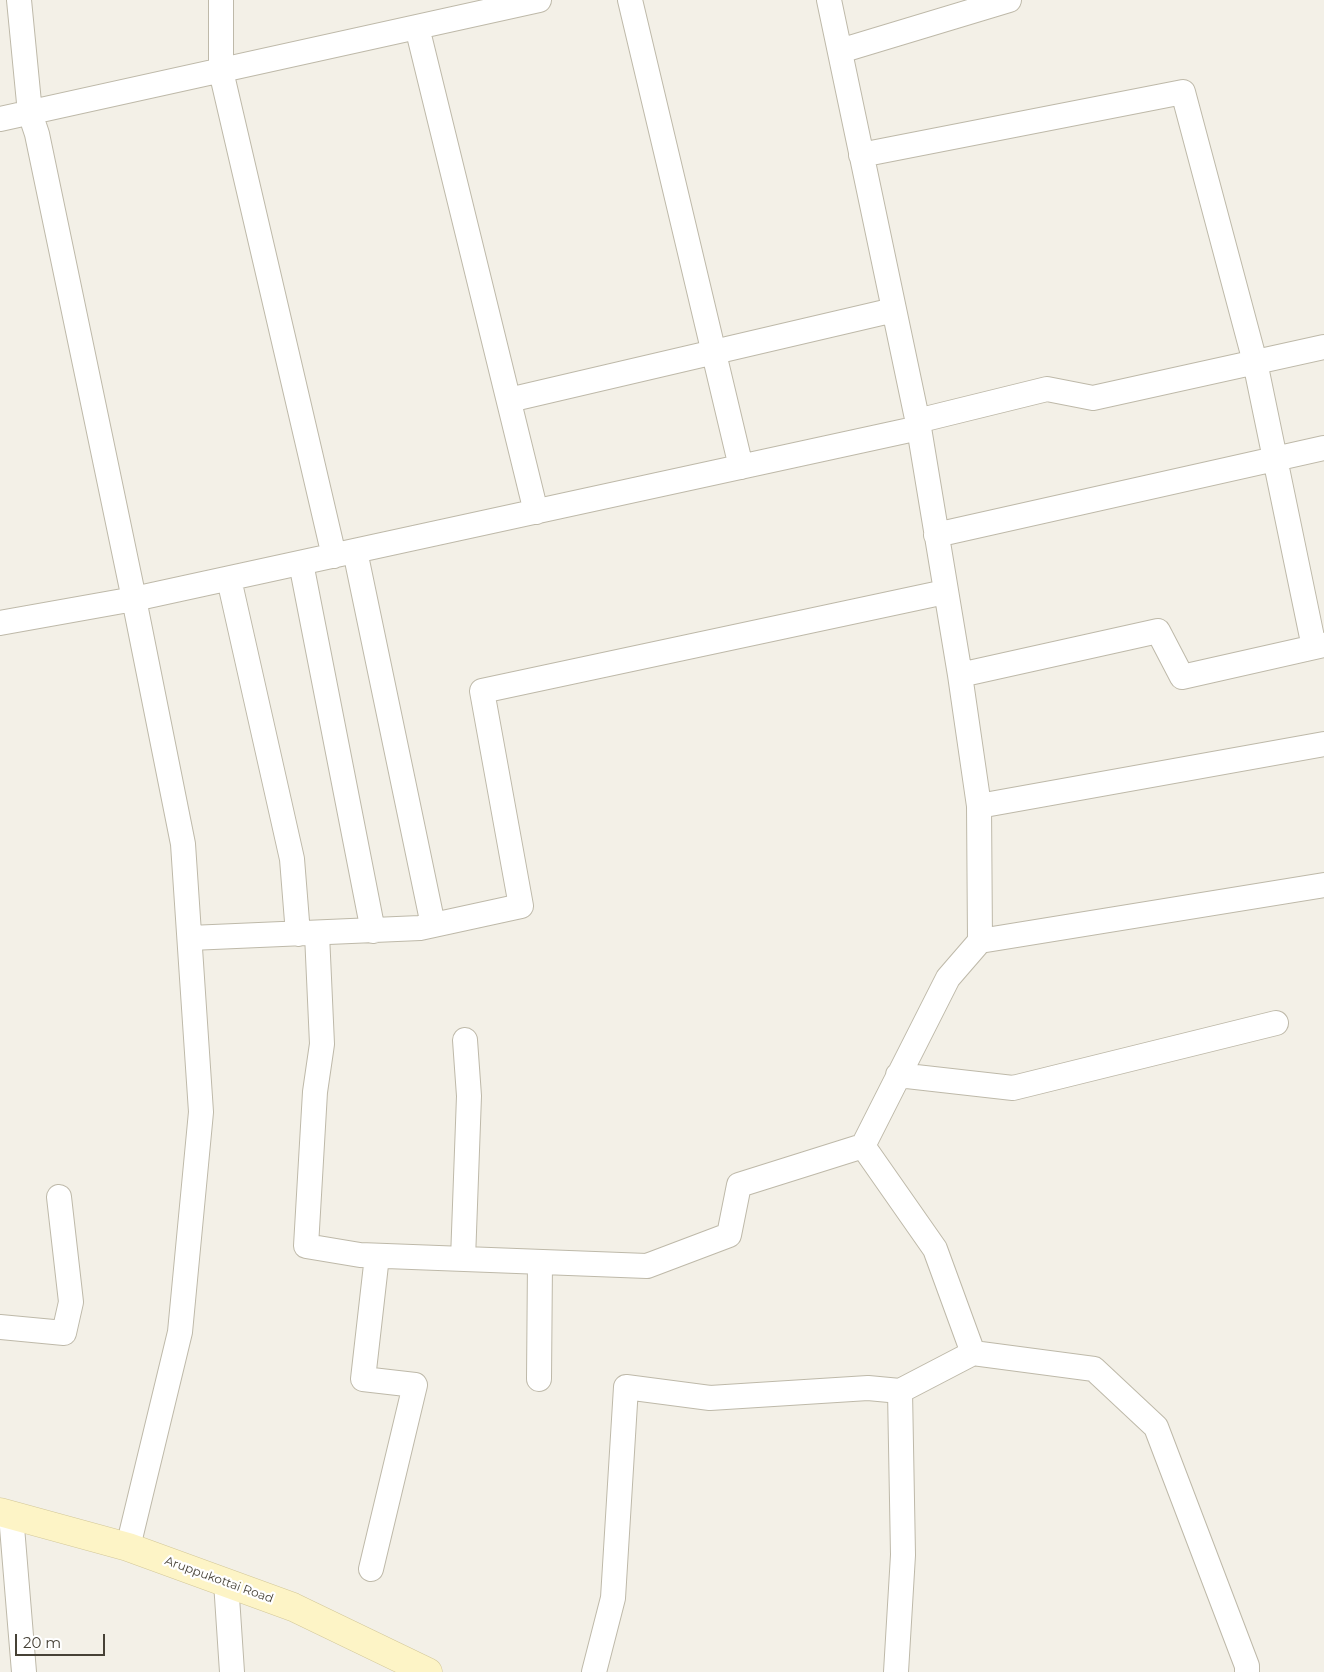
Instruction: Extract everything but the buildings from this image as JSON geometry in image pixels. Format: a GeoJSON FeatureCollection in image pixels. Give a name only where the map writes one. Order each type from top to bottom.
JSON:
{"type":"FeatureCollection","features":[{"type":"Feature","properties":{"kind":"main road","name":"Aruppukottai Road"},"geometry":{"type":"LineString","coordinates":[[6,1525],[128,1547],[293,1607],[428,1672]]}},
{"type":"Feature","properties":{"kind":"street"},"geometry":{"type":"LineString","coordinates":[[19,0],[30,112],[37,134],[183,844],[190,938],[201,1112],[180,1332],[128,1547]]}},
{"type":"Feature","properties":{"kind":"street"},"geometry":{"type":"LineString","coordinates":[[221,0],[220,70],[344,554],[433,925]]}},
{"type":"Feature","properties":{"kind":"street"},"geometry":{"type":"LineString","coordinates":[[0,119],[538,0]]}},
{"type":"Feature","properties":{"kind":"street"},"geometry":{"type":"LineString","coordinates":[[630,0],[741,467]]}},
{"type":"Feature","properties":{"kind":"street"},"geometry":{"type":"LineString","coordinates":[[829,0],[918,425],[960,675],[978,806],[980,941]]}},
{"type":"Feature","properties":{"kind":"street"},"geometry":{"type":"LineString","coordinates":[[840,51],[1010,0]]}},
{"type":"Feature","properties":{"kind":"street"},"geometry":{"type":"LineString","coordinates":[[417,27],[536,512]]}},
{"type":"Feature","properties":{"kind":"street"},"geometry":{"type":"LineString","coordinates":[[861,154],[1183,92],[1255,362],[1319,646],[1182,678],[1158,631],[960,675]]}},
{"type":"Feature","properties":{"kind":"street"},"geometry":{"type":"LineString","coordinates":[[508,400],[894,310]]}},
{"type":"Feature","properties":{"kind":"street"},"geometry":{"type":"LineString","coordinates":[[0,623],[134,599],[741,467],[918,425],[1047,389],[1094,398],[1324,347]]}},
{"type":"Feature","properties":{"kind":"street"},"geometry":{"type":"LineString","coordinates":[[936,535],[1324,448]]}},
{"type":"Feature","properties":{"kind":"street"},"geometry":{"type":"LineString","coordinates":[[300,563],[373,931]]}},
{"type":"Feature","properties":{"kind":"street"},"geometry":{"type":"LineString","coordinates":[[229,579],[308,934],[322,1044],[315,1092],[306,1246],[377,1256],[647,1266],[729,1235],[739,1185],[863,1146],[948,978],[980,941],[1324,885]]}},
{"type":"Feature","properties":{"kind":"street"},"geometry":{"type":"LineString","coordinates":[[190,938],[373,931],[433,925],[521,906],[482,691],[945,592]]}},
{"type":"Feature","properties":{"kind":"street"},"geometry":{"type":"LineString","coordinates":[[978,806],[1324,744]]}},
{"type":"Feature","properties":{"kind":"street"},"geometry":{"type":"LineString","coordinates":[[898,1075],[1013,1088],[1276,1023]]}},
{"type":"Feature","properties":{"kind":"street"},"geometry":{"type":"LineString","coordinates":[[463,1259],[469,1096],[465,1040]]}},
{"type":"Feature","properties":{"kind":"street"},"geometry":{"type":"LineString","coordinates":[[863,1146],[935,1249],[973,1353]]}},
{"type":"Feature","properties":{"kind":"street"},"geometry":{"type":"LineString","coordinates":[[0,1327],[64,1334],[71,1302],[59,1197]]}},
{"type":"Feature","properties":{"kind":"street"},"geometry":{"type":"LineString","coordinates":[[371,1569],[415,1385],[364,1379],[377,1256]]}},
{"type":"Feature","properties":{"kind":"street"},"geometry":{"type":"LineString","coordinates":[[539,1379],[540,1262]]}},
{"type":"Feature","properties":{"kind":"street"},"geometry":{"type":"LineString","coordinates":[[594,1672],[613,1598],[626,1386],[710,1398],[868,1388],[900,1391],[973,1353],[1094,1369],[1156,1427],[1247,1666],[1247,1672]]}},
{"type":"Feature","properties":{"kind":"street"},"geometry":{"type":"LineString","coordinates":[[896,1672],[903,1555],[900,1391]]}},
{"type":"Feature","properties":{"kind":"street"},"geometry":{"type":"LineString","coordinates":[[6,1525],[24,1672]]}},
{"type":"Feature","properties":{"kind":"street"},"geometry":{"type":"LineString","coordinates":[[226,1582],[232,1672]]}}]}
